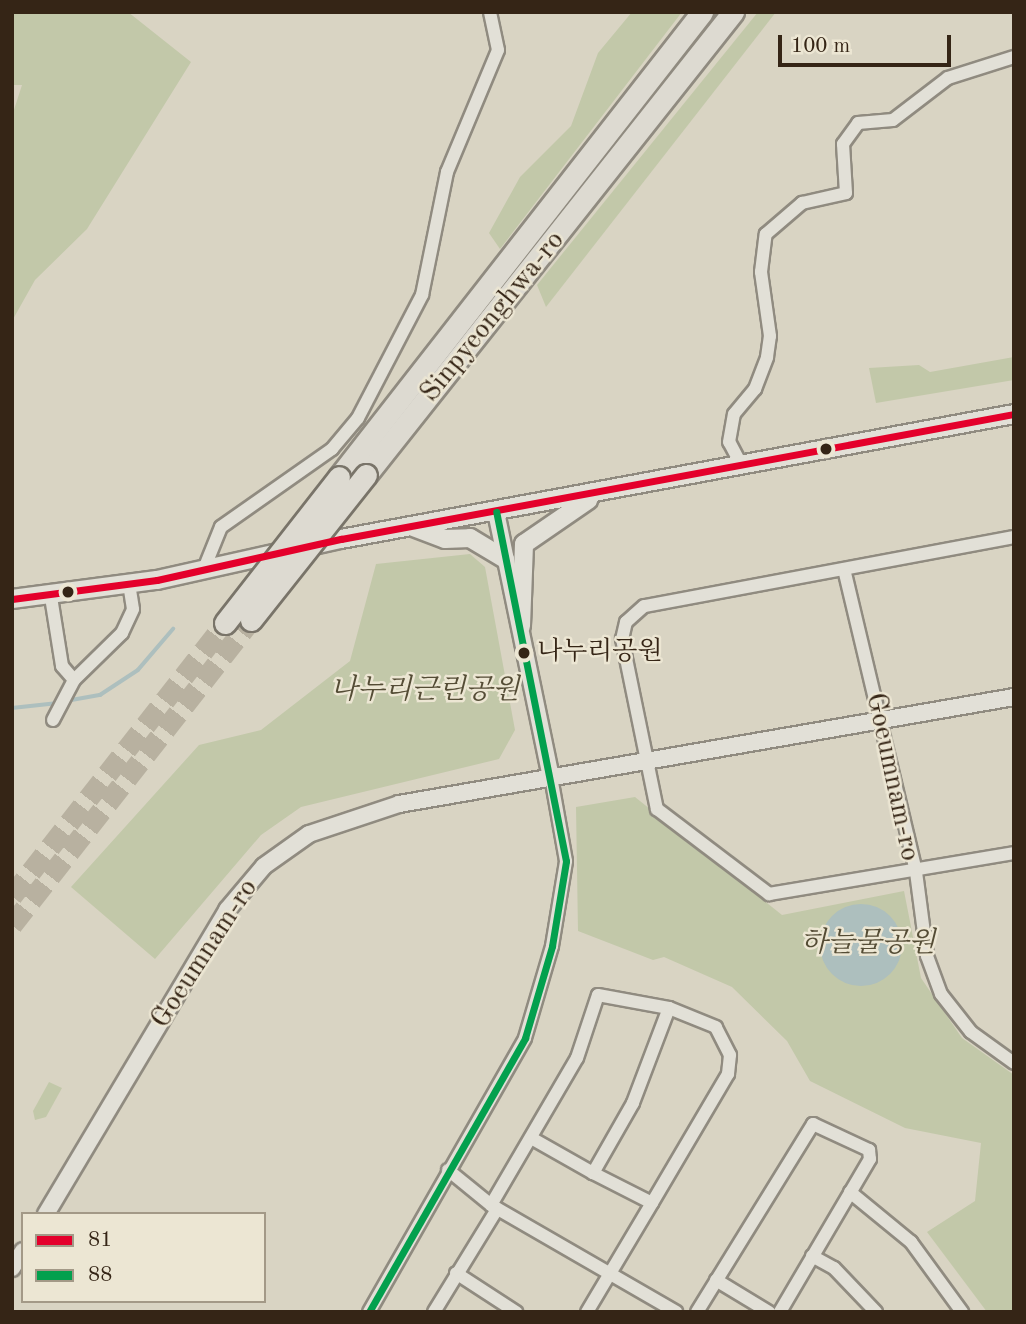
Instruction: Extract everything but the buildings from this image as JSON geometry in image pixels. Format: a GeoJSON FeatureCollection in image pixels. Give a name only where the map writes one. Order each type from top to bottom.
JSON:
{"type":"FeatureCollection","features":[{"type":"Feature","properties":{"kind":"highway","name":"Sinpyeonghwa-ro"},"geometry":{"type":"LineString","coordinates":[[225,623],[702,12]]}},
{"type":"Feature","properties":{"kind":"highway","name":"Sinpyeonghwa-ro"},"geometry":{"type":"LineString","coordinates":[[251,620],[733,12]]}},
{"type":"Feature","properties":{"kind":"main road"},"geometry":{"type":"LineString","coordinates":[[12,599],[51,597],[129,584],[411,526],[597,495],[1014,414]]}},
{"type":"Feature","properties":{"kind":"main road"},"geometry":{"type":"LineString","coordinates":[[521,626],[524,544],[539,529],[597,495]]}},
{"type":"Feature","properties":{"kind":"main road"},"geometry":{"type":"LineString","coordinates":[[411,526],[445,539],[470,538],[505,559]]}},
{"type":"Feature","properties":{"kind":"street"},"geometry":{"type":"LineString","coordinates":[[204,569],[221,527],[332,449],[358,418],[422,295],[447,172],[498,50],[490,12]]}},
{"type":"Feature","properties":{"kind":"street"},"geometry":{"type":"LineString","coordinates":[[742,466],[729,442],[734,414],[755,389],[770,336],[761,272],[766,234],[802,203],[846,193],[843,144],[858,123],[893,120],[948,78],[1014,57]]}},
{"type":"Feature","properties":{"kind":"street"},"geometry":{"type":"LineString","coordinates":[[369,1312],[525,1038],[552,946],[566,861],[496,512]]}},
{"type":"Feature","properties":{"kind":"street","name":"Goeumnam-ro"},"geometry":{"type":"LineString","coordinates":[[844,569],[916,872],[769,894],[657,809],[622,639],[626,622],[644,606],[1014,537]]}},
{"type":"Feature","properties":{"kind":"street"},"geometry":{"type":"LineString","coordinates":[[53,720],[74,680],[122,633],[133,609],[129,584]]}},
{"type":"Feature","properties":{"kind":"street"},"geometry":{"type":"LineString","coordinates":[[51,597],[62,666],[74,680]]}},
{"type":"Feature","properties":{"kind":"street","name":"Goeumnam-ro"},"geometry":{"type":"LineString","coordinates":[[47,1212],[217,925],[271,860],[349,816],[551,777],[1014,697]]}},
{"type":"Feature","properties":{"kind":"street"},"geometry":{"type":"LineString","coordinates":[[1014,853],[916,872],[927,956],[941,994],[971,1032],[1014,1063]]}},
{"type":"Feature","properties":{"kind":"street"},"geometry":{"type":"LineString","coordinates":[[434,1312],[577,1058],[598,995],[669,1007],[716,1027],[730,1055],[728,1074],[612,1275],[587,1312]]}},
{"type":"Feature","properties":{"kind":"street"},"geometry":{"type":"LineString","coordinates":[[593,1173],[633,1103],[669,1007]]}},
{"type":"Feature","properties":{"kind":"street"},"geometry":{"type":"LineString","coordinates":[[697,1312],[805,1128],[813,1124],[869,1150],[870,1159],[780,1312]]}},
{"type":"Feature","properties":{"kind":"street"},"geometry":{"type":"LineString","coordinates":[[533,1139],[652,1203]]}},
{"type":"Feature","properties":{"kind":"street"},"geometry":{"type":"LineString","coordinates":[[448,1170],[494,1207],[676,1312]]}},
{"type":"Feature","properties":{"kind":"street"},"geometry":{"type":"LineString","coordinates":[[850,1192],[911,1242],[962,1312]]}},
{"type":"Feature","properties":{"kind":"street"},"geometry":{"type":"LineString","coordinates":[[812,1256],[834,1268],[876,1312]]}},
{"type":"Feature","properties":{"kind":"street"},"geometry":{"type":"LineString","coordinates":[[456,1273],[513,1311]]}},
{"type":"Feature","properties":{"kind":"street"},"geometry":{"type":"LineString","coordinates":[[716,1280],[769,1312]]}},
{"type":"Feature","properties":{"kind":"green space"},"geometry":{"type":"Polygon","coordinates":[[[12,12],[128,12],[191,62],[87,229],[35,280],[12,321],[12,116],[22,85],[12,85],[12,12]]]}},
{"type":"Feature","properties":{"kind":"green space"},"geometry":{"type":"Polygon","coordinates":[[[632,12],[682,12],[500,249],[489,233],[520,177],[571,126],[598,53],[632,12]]]}},
{"type":"Feature","properties":{"kind":"green space"},"geometry":{"type":"Polygon","coordinates":[[[758,12],[776,12],[546,307],[537,285],[758,12]]]}},
{"type":"Feature","properties":{"kind":"green space"},"geometry":{"type":"Polygon","coordinates":[[[1014,357],[1014,380],[876,403],[869,368],[919,365],[930,372],[1014,357]]]}},
{"type":"Feature","properties":{"kind":"green space","name":"나누리근린공원"},"geometry":{"type":"Polygon","coordinates":[[[470,554],[485,567],[515,730],[499,759],[301,807],[261,835],[155,959],[71,887],[199,745],[261,730],[350,661],[376,564],[470,554]]]}},
{"type":"Feature","properties":{"kind":"green space","name":"하늘물공원"},"geometry":{"type":"Polygon","coordinates":[[[635,797],[782,915],[904,891],[921,978],[962,1038],[1014,1075],[1014,1312],[987,1312],[927,1232],[975,1201],[981,1143],[905,1128],[810,1081],[787,1041],[732,987],[664,957],[653,960],[578,931],[576,807],[635,797]]]}},
{"type":"Feature","properties":{"kind":"green space"},"geometry":{"type":"Polygon","coordinates":[[[49,1082],[62,1088],[46,1117],[35,1120],[33,1111],[49,1082]]]}},
{"type":"Feature","properties":{"kind":"shaded area"},"geometry":{"type":"Polygon","coordinates":[[[853,904],[869,904],[884,911],[895,922],[902,937],[899,961],[890,974],[869,986],[853,986],[838,979],[827,968],[820,953],[820,937],[827,922],[838,911],[853,904]]]}},
{"type":"Feature","properties":{"kind":"waterway"},"geometry":{"type":"LineString","coordinates":[[66,701],[100,695],[138,670],[173,629]]}},
{"type":"Feature","properties":{"kind":"waterway"},"geometry":{"type":"LineString","coordinates":[[12,708],[58,703]]}},
{"type":"Feature","properties":{"kind":"tunnel"},"geometry":{"type":"LineString","coordinates":[[12,925],[251,620]]}},
{"type":"Feature","properties":{"kind":"tunnel"},"geometry":{"type":"LineString","coordinates":[[12,896],[225,623]]}},
{"type":"Feature","properties":{"kind":"transit line","name":"81"},"geometry":{"type":"LineString","coordinates":[[12,599],[157,580],[341,539],[1014,414]]}},
{"type":"Feature","properties":{"kind":"transit line","name":"88"},"geometry":{"type":"LineString","coordinates":[[369,1312],[525,1038],[552,946],[566,861],[496,512]]}},
{"type":"Feature","properties":{"kind":"place","name":"나누리공원"},"geometry":{"type":"Point","coordinates":[524,653]}}]}
